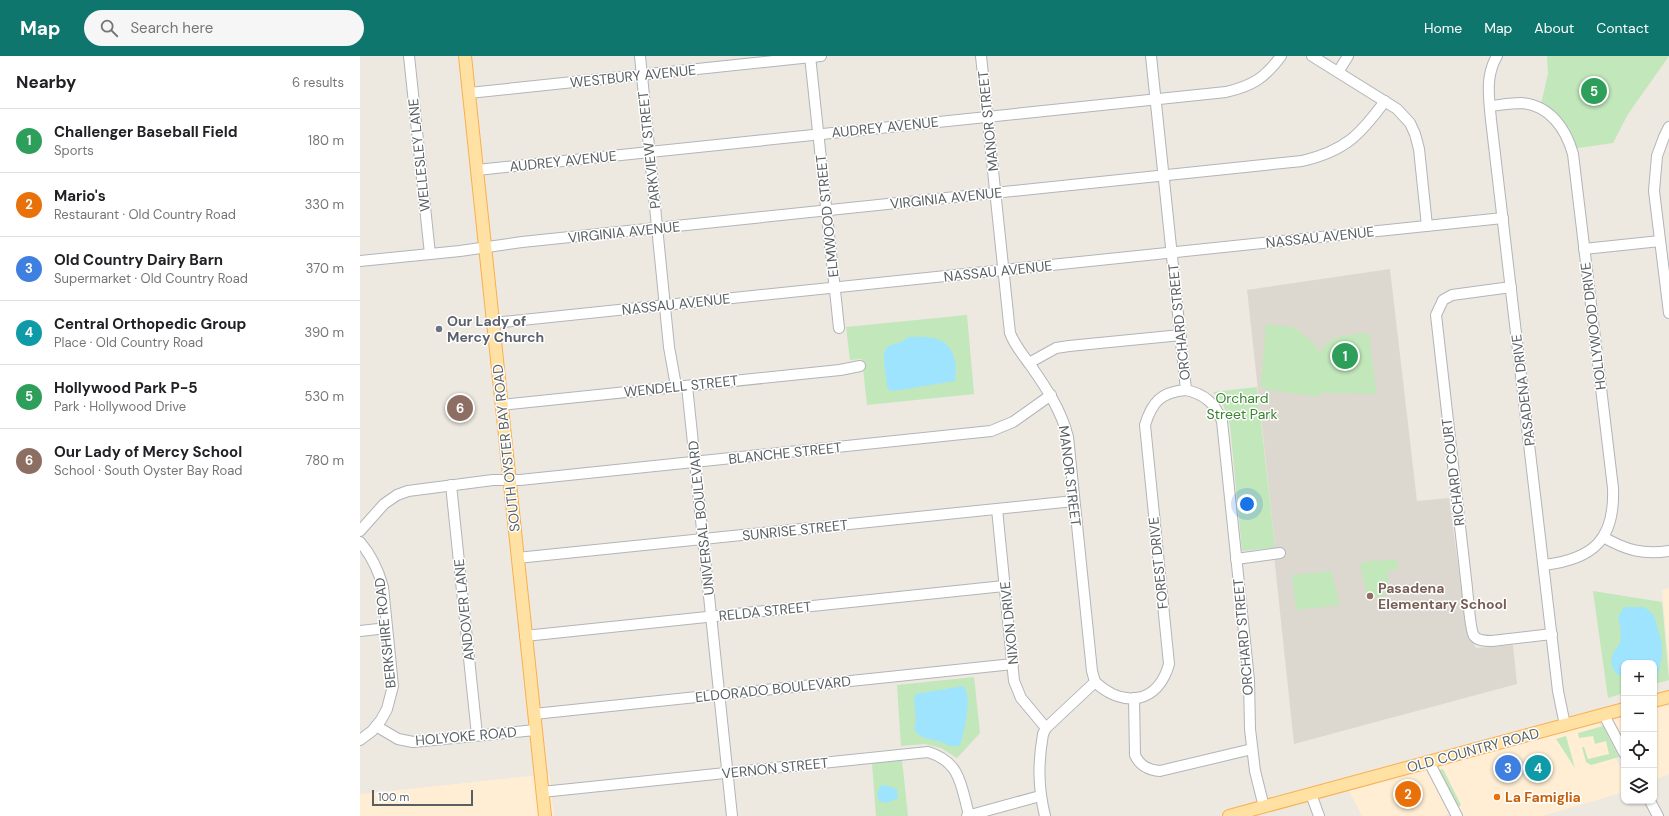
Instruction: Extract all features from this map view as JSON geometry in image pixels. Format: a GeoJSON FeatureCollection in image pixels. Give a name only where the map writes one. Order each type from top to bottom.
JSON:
{"type":"FeatureCollection","features":[{"type":"Feature","properties":{"kind":"main road","name":"SOUTH OYSTER BAY ROAD"},"geometry":{"type":"LineString","coordinates":[[465,56],[545,816]]}},
{"type":"Feature","properties":{"kind":"main road"},"geometry":{"type":"LineString","coordinates":[[1657,700],[1669,697]]}},
{"type":"Feature","properties":{"kind":"main road","name":"OLD COUNTRY ROAD"},"geometry":{"type":"LineString","coordinates":[[1229,816],[1621,710]]}},
{"type":"Feature","properties":{"kind":"street","name":"WELLESLEY LANE"},"geometry":{"type":"LineString","coordinates":[[409,56],[430,254]]}},
{"type":"Feature","properties":{"kind":"street","name":"PARKVIEW STREET"},"geometry":{"type":"LineString","coordinates":[[640,56],[665,305],[676,386]]}},
{"type":"Feature","properties":{"kind":"street","name":"WESTBURY AVENUE"},"geometry":{"type":"LineString","coordinates":[[469,93],[821,56]]}},
{"type":"Feature","properties":{"kind":"street","name":"MANOR STREET"},"geometry":{"type":"LineString","coordinates":[[981,56],[1010,333],[1015,345],[1051,395],[1060,413],[1068,437],[1091,666],[1095,682]]}},
{"type":"Feature","properties":{"kind":"street","name":"ORCHARD STREET"},"geometry":{"type":"LineString","coordinates":[[1152,56],[1186,390],[1198,392],[1209,399],[1218,410],[1222,421],[1248,680],[1252,749],[1255,771],[1264,807]]}},
{"type":"Feature","properties":{"kind":"street","name":"AUDREY AVENUE"},"geometry":{"type":"LineString","coordinates":[[477,170],[1226,92],[1242,88],[1264,76],[1281,56]]}},
{"type":"Feature","properties":{"kind":"street"},"geometry":{"type":"LineString","coordinates":[[1312,56],[1385,101],[1402,114],[1415,134],[1419,149],[1427,226]]}},
{"type":"Feature","properties":{"kind":"street"},"geometry":{"type":"LineString","coordinates":[[1338,72],[1348,56]]}},
{"type":"Feature","properties":{"kind":"street","name":"PASADENA DRIVE"},"geometry":{"type":"LineString","coordinates":[[1497,56],[1493,63],[1489,80],[1490,106],[1558,691],[1565,725]]}},
{"type":"Feature","properties":{"kind":"street","name":"ELMWOOD STREET"},"geometry":{"type":"LineString","coordinates":[[810,57],[839,328]]}},
{"type":"Feature","properties":{"kind":"street","name":"VIRGINIA AVENUE"},"geometry":{"type":"LineString","coordinates":[[360,261],[657,228],[1302,161],[1322,156],[1341,148],[1366,126],[1385,101]]}},
{"type":"Feature","properties":{"kind":"street","name":"HOLLYWOOD DRIVE"},"geometry":{"type":"LineString","coordinates":[[1490,106],[1521,104],[1540,108],[1550,115],[1562,128],[1568,139],[1573,154],[1613,488],[1612,517],[1610,525],[1603,537],[1588,552],[1578,558],[1544,565]]}},
{"type":"Feature","properties":{"kind":"street"},"geometry":{"type":"LineString","coordinates":[[1669,127],[1657,156],[1654,180],[1660,241],[1667,281],[1669,313]]}},
{"type":"Feature","properties":{"kind":"street","name":"NASSAU AVENUE"},"geometry":{"type":"LineString","coordinates":[[493,323],[1503,218]]}},
{"type":"Feature","properties":{"kind":"street"},"geometry":{"type":"LineString","coordinates":[[1584,249],[1660,241]]}},
{"type":"Feature","properties":{"kind":"street","name":"RICHARD COURT"},"geometry":{"type":"LineString","coordinates":[[1511,288],[1452,295],[1441,303],[1436,315],[1466,581],[1473,633],[1478,639],[1483,641],[1492,641],[1552,634]]}},
{"type":"Feature","properties":{"kind":"street"},"geometry":{"type":"LineString","coordinates":[[1029,363],[1056,348],[1180,335]]}},
{"type":"Feature","properties":{"kind":"street","name":"WENDELL STREET"},"geometry":{"type":"LineString","coordinates":[[501,405],[832,371],[860,366]]}},
{"type":"Feature","properties":{"kind":"street","name":"UNIVERSAL BOULEVARD"},"geometry":{"type":"LineString","coordinates":[[687,386],[732,816]]}},
{"type":"Feature","properties":{"kind":"street","name":"FOREST DRIVE"},"geometry":{"type":"LineString","coordinates":[[1095,682],[1104,690],[1117,697],[1134,698],[1149,694],[1166,676],[1169,664],[1145,425],[1149,412],[1158,399],[1174,390],[1186,390]]}},
{"type":"Feature","properties":{"kind":"street","name":"BLANCHE STREET"},"geometry":{"type":"LineString","coordinates":[[360,531],[376,511],[397,495],[416,489],[493,480],[509,480],[695,462],[991,431],[1013,422],[1051,395]]}},
{"type":"Feature","properties":{"kind":"street","name":"ANDOVER LANE"},"geometry":{"type":"LineString","coordinates":[[450,485],[477,735]]}},
{"type":"Feature","properties":{"kind":"street","name":"SUNRISE STREET"},"geometry":{"type":"LineString","coordinates":[[517,558],[1074,501]]}},
{"type":"Feature","properties":{"kind":"street","name":"NIXON DRIVE"},"geometry":{"type":"LineString","coordinates":[[997,509],[1014,681],[1021,698],[1046,728]]}},
{"type":"Feature","properties":{"kind":"street"},"geometry":{"type":"LineString","coordinates":[[1603,537],[1616,544],[1638,552],[1669,551]]}},
{"type":"Feature","properties":{"kind":"street","name":"BERKSHIRE ROAD"},"geometry":{"type":"LineString","coordinates":[[360,542],[370,554],[379,571],[383,587],[392,686],[387,709],[372,731],[360,740]]}},
{"type":"Feature","properties":{"kind":"street"},"geometry":{"type":"LineString","coordinates":[[1236,560],[1280,553]]}},
{"type":"Feature","properties":{"kind":"street","name":"RELDA STREET"},"geometry":{"type":"LineString","coordinates":[[525,636],[1004,586]]}},
{"type":"Feature","properties":{"kind":"street"},"geometry":{"type":"LineString","coordinates":[[360,631],[387,628]]}},
{"type":"Feature","properties":{"kind":"street","name":"ELDORADO BOULEVARD"},"geometry":{"type":"LineString","coordinates":[[534,714],[1013,664]]}},
{"type":"Feature","properties":{"kind":"street"},"geometry":{"type":"LineString","coordinates":[[1045,816],[1040,796],[1039,783],[1042,741],[1046,728],[1095,682]]}},
{"type":"Feature","properties":{"kind":"street"},"geometry":{"type":"LineString","coordinates":[[1134,698],[1135,755],[1144,767],[1151,770],[1160,771],[1252,749]]}},
{"type":"Feature","properties":{"kind":"street"},"geometry":{"type":"LineString","coordinates":[[1604,715],[1621,747]]}},
{"type":"Feature","properties":{"kind":"street","name":"HOLYOKE ROAD"},"geometry":{"type":"LineString","coordinates":[[376,726],[390,735],[406,741],[428,741],[535,730]]}},
{"type":"Feature","properties":{"kind":"street","name":"VERNON STREET"},"geometry":{"type":"LineString","coordinates":[[542,792],[928,752],[944,759],[956,771],[968,816]]}},
{"type":"Feature","properties":{"kind":"street"},"geometry":{"type":"LineString","coordinates":[[1429,762],[1457,816]]}},
{"type":"Feature","properties":{"kind":"street"},"geometry":{"type":"LineString","coordinates":[[1311,794],[1319,816]]}},
{"type":"Feature","properties":{"kind":"street"},"geometry":{"type":"LineString","coordinates":[[968,816],[1040,796]]}},
{"type":"Feature","properties":{"kind":"street"},"geometry":{"type":"LineString","coordinates":[[1652,804],[1658,816]]}},
{"type":"Feature","properties":{"kind":"shaded area"},"geometry":{"type":"Polygon","coordinates":[[[1390,269],[1417,501],[1449,498],[1467,632],[1476,648],[1513,645],[1517,684],[1294,744],[1273,546],[1275,545],[1247,290],[1390,269]]]}},
{"type":"Feature","properties":{"kind":"shaded area"},"geometry":{"type":"Polygon","coordinates":[[[1669,588],[1669,669],[1662,590],[1669,588]]]}},
{"type":"Feature","properties":{"kind":"shaded area"},"geometry":{"type":"Polygon","coordinates":[[[1667,705],[1669,709],[1669,774],[1657,779],[1657,732],[1657,708],[1667,705]]]}},
{"type":"Feature","properties":{"kind":"shaded area"},"geometry":{"type":"Polygon","coordinates":[[[1621,718],[1621,735],[1613,720],[1621,718]]]}},
{"type":"Feature","properties":{"kind":"shaded area"},"geometry":{"type":"Polygon","coordinates":[[[1599,723],[1621,769],[1621,793],[1542,816],[1463,816],[1459,809],[1444,816],[1362,816],[1349,791],[1599,723]]]}},
{"type":"Feature","properties":{"kind":"shaded area"},"geometry":{"type":"Polygon","coordinates":[[[549,774],[554,816],[360,816],[360,794],[549,774]]]}},
{"type":"Feature","properties":{"kind":"green space"},"geometry":{"type":"Polygon","coordinates":[[[1547,56],[1669,56],[1628,114],[1613,143],[1571,149],[1568,139],[1540,108],[1548,74],[1547,56]]]}},
{"type":"Feature","properties":{"kind":"green space"},"geometry":{"type":"Polygon","coordinates":[[[967,315],[974,394],[867,405],[862,359],[850,360],[846,327],[967,315]]]}},
{"type":"Feature","properties":{"kind":"green space"},"geometry":{"type":"Polygon","coordinates":[[[1266,324],[1294,327],[1316,345],[1319,354],[1323,347],[1334,339],[1347,335],[1369,333],[1375,394],[1320,393],[1319,397],[1263,389],[1261,384],[1266,324]]]}},
{"type":"Feature","properties":{"kind":"green space","name":"Orchard Street Park"},"geometry":{"type":"Polygon","coordinates":[[[1257,387],[1275,546],[1273,546],[1273,548],[1242,551],[1230,425],[1222,402],[1213,392],[1257,387]]]}},
{"type":"Feature","properties":{"kind":"green space"},"geometry":{"type":"Polygon","coordinates":[[[1397,559],[1398,570],[1388,571],[1388,586],[1384,596],[1381,599],[1367,595],[1360,565],[1363,562],[1397,559]]]}},
{"type":"Feature","properties":{"kind":"green space"},"geometry":{"type":"Polygon","coordinates":[[[1331,571],[1340,605],[1296,610],[1292,575],[1331,571]]]}},
{"type":"Feature","properties":{"kind":"green space"},"geometry":{"type":"Polygon","coordinates":[[[1593,591],[1662,602],[1669,680],[1657,683],[1657,660],[1621,660],[1621,694],[1608,698],[1593,591]]]}},
{"type":"Feature","properties":{"kind":"green space"},"geometry":{"type":"Polygon","coordinates":[[[974,677],[980,733],[957,758],[941,748],[925,744],[901,746],[897,685],[974,677]]]}},
{"type":"Feature","properties":{"kind":"green space"},"geometry":{"type":"Polygon","coordinates":[[[1603,726],[1619,757],[1591,765],[1586,762],[1582,747],[1584,747],[1588,759],[1609,754],[1606,741],[1595,744],[1593,736],[1579,738],[1578,733],[1603,726]]]}},
{"type":"Feature","properties":{"kind":"green space"},"geometry":{"type":"Polygon","coordinates":[[[1566,736],[1575,768],[1556,739],[1566,736]]]}},
{"type":"Feature","properties":{"kind":"green space"},"geometry":{"type":"Polygon","coordinates":[[[902,760],[908,816],[876,816],[872,763],[902,760]]]}},
{"type":"Feature","properties":{"kind":"green space"},"geometry":{"type":"Polygon","coordinates":[[[1443,769],[1461,805],[1458,807],[1439,770],[1443,769]]]}},
{"type":"Feature","properties":{"kind":"water"},"geometry":{"type":"Polygon","coordinates":[[[909,337],[932,338],[939,340],[949,347],[953,354],[956,367],[955,381],[893,391],[889,390],[887,386],[884,353],[888,346],[899,343],[909,337]]]}},
{"type":"Feature","properties":{"kind":"water"},"geometry":{"type":"Polygon","coordinates":[[[1624,607],[1644,607],[1654,615],[1662,644],[1662,655],[1658,675],[1657,660],[1621,660],[1621,676],[1614,670],[1612,667],[1613,654],[1620,644],[1621,639],[1618,617],[1624,607]]]}},
{"type":"Feature","properties":{"kind":"water"},"geometry":{"type":"Polygon","coordinates":[[[963,686],[968,698],[968,706],[960,746],[949,746],[945,743],[921,736],[917,733],[914,729],[916,720],[914,699],[916,694],[963,686]]]}},
{"type":"Feature","properties":{"kind":"water"},"geometry":{"type":"Polygon","coordinates":[[[881,785],[889,786],[897,790],[898,798],[887,803],[879,801],[877,794],[881,785]]]}},
{"type":"Feature","properties":{"kind":"place","name":"Hollywood Park P-5"},"geometry":{"type":"Point","coordinates":[1594,91]}},
{"type":"Feature","properties":{"kind":"place","name":"Our Lady of Mercy Church"},"geometry":{"type":"Point","coordinates":[439,329]}},
{"type":"Feature","properties":{"kind":"place","name":"Challenger Baseball Field"},"geometry":{"type":"Point","coordinates":[1345,356]}},
{"type":"Feature","properties":{"kind":"place","name":"Our Lady of Mercy School"},"geometry":{"type":"Point","coordinates":[460,408]}},
{"type":"Feature","properties":{"kind":"place","name":"Pasadena Elementary School"},"geometry":{"type":"Point","coordinates":[1370,596]}},
{"type":"Feature","properties":{"kind":"place","name":"Old Country Dairy Barn"},"geometry":{"type":"Point","coordinates":[1508,768]}},
{"type":"Feature","properties":{"kind":"place","name":"Central Orthopedic Group"},"geometry":{"type":"Point","coordinates":[1538,768]}},
{"type":"Feature","properties":{"kind":"place","name":"Mario's"},"geometry":{"type":"Point","coordinates":[1408,794]}},
{"type":"Feature","properties":{"kind":"place","name":"La Famiglia"},"geometry":{"type":"Point","coordinates":[1497,797]}}]}
